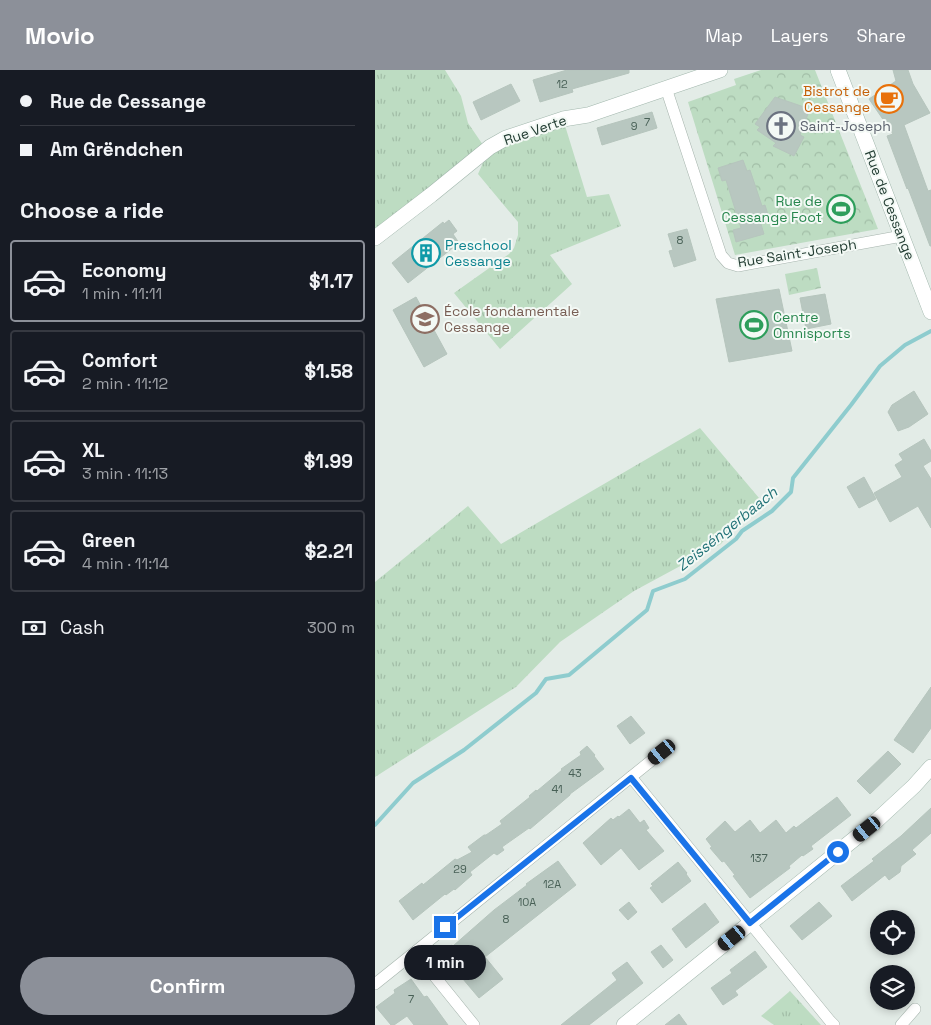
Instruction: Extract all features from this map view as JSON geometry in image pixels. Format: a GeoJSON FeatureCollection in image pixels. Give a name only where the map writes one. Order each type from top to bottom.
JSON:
{"type":"FeatureCollection","features":[{"type":"Feature","properties":{"kind":"main road","name":"Rue Verte"},"geometry":{"type":"LineString","coordinates":[[375,238],[490,147],[507,138],[563,119],[587,115],[720,70]]}},
{"type":"Feature","properties":{"kind":"main road","name":"Rue de Cessange"},"geometry":{"type":"LineString","coordinates":[[838,70],[931,312]]}},
{"type":"Feature","properties":{"kind":"main road"},"geometry":{"type":"LineString","coordinates":[[624,1025],[874,823],[914,786],[931,767]]}},
{"type":"Feature","properties":{"kind":"street","name":"Rue Saint-Joseph"},"geometry":{"type":"LineString","coordinates":[[666,88],[721,256],[728,263],[738,266],[902,236]]}},
{"type":"Feature","properties":{"kind":"street"},"geometry":{"type":"LineString","coordinates":[[375,984],[662,752]]}},
{"type":"Feature","properties":{"kind":"street"},"geometry":{"type":"LineString","coordinates":[[631,778],[834,1025]]}},
{"type":"Feature","properties":{"kind":"street"},"geometry":{"type":"LineString","coordinates":[[415,952],[474,1025]]}},
{"type":"Feature","properties":{"kind":"street"},"geometry":{"type":"LineString","coordinates":[[901,1025],[914,1010]]}},
{"type":"Feature","properties":{"kind":"green space"},"geometry":{"type":"Polygon","coordinates":[[[375,70],[445,70],[461,96],[468,123],[483,145],[375,230],[375,70]]]}},
{"type":"Feature","properties":{"kind":"green space"},"geometry":{"type":"Polygon","coordinates":[[[761,70],[815,70],[878,229],[735,255],[688,102],[736,85],[734,79],[761,70]]]}},
{"type":"Feature","properties":{"kind":"green space"},"geometry":{"type":"Polygon","coordinates":[[[563,119],[587,197],[609,194],[621,226],[550,255],[572,284],[500,349],[454,293],[509,254],[514,248],[518,235],[518,222],[478,174],[490,147],[563,119]]]}},
{"type":"Feature","properties":{"kind":"green space"},"geometry":{"type":"Polygon","coordinates":[[[817,268],[821,288],[789,295],[785,274],[817,268]]]}},
{"type":"Feature","properties":{"kind":"green space"},"geometry":{"type":"Polygon","coordinates":[[[700,428],[759,498],[721,544],[634,591],[560,642],[516,687],[375,777],[375,582],[468,506],[501,544],[700,428]]]}},
{"type":"Feature","properties":{"kind":"green space"},"geometry":{"type":"Polygon","coordinates":[[[790,991],[821,1025],[774,1025],[761,1016],[790,991]]]}},
{"type":"Feature","properties":{"kind":"building"},"geometry":{"type":"Polygon","coordinates":[[[567,70],[629,70],[629,73],[572,89],[573,92],[540,102],[533,80],[567,70]]]}},
{"type":"Feature","properties":{"kind":"building"},"geometry":{"type":"Polygon","coordinates":[[[893,70],[908,70],[913,84],[930,113],[904,125],[928,191],[931,190],[931,246],[887,136],[893,134],[869,99],[896,81],[893,70]]]}},
{"type":"Feature","properties":{"kind":"building"},"geometry":{"type":"Polygon","coordinates":[[[511,84],[520,101],[481,120],[473,102],[511,84]]]}},
{"type":"Feature","properties":{"kind":"building","name":"Saint-Joseph"},"geometry":{"type":"Polygon","coordinates":[[[775,97],[807,108],[804,113],[808,114],[800,135],[804,137],[794,156],[773,146],[776,143],[757,130],[760,127],[755,124],[775,97]]]}},
{"type":"Feature","properties":{"kind":"building"},"geometry":{"type":"Polygon","coordinates":[[[652,112],[657,128],[602,145],[597,128],[652,112]]]}},
{"type":"Feature","properties":{"kind":"building"},"geometry":{"type":"Polygon","coordinates":[[[743,160],[747,171],[750,170],[762,206],[765,205],[769,218],[760,221],[764,234],[736,242],[733,230],[741,228],[726,180],[722,181],[718,168],[743,160]]]}},
{"type":"Feature","properties":{"kind":"building","name":"Preschool Cessange"},"geometry":{"type":"Polygon","coordinates":[[[449,220],[457,231],[453,234],[459,243],[408,283],[392,263],[443,222],[444,224],[449,220]]]}},
{"type":"Feature","properties":{"kind":"building"},"geometry":{"type":"Polygon","coordinates":[[[687,229],[696,260],[674,267],[669,251],[673,250],[668,234],[687,229]]]}},
{"type":"Feature","properties":{"kind":"building","name":"Centre Omnisports"},"geometry":{"type":"Polygon","coordinates":[[[779,289],[792,351],[729,362],[716,299],[779,289]]]}},
{"type":"Feature","properties":{"kind":"building"},"geometry":{"type":"Polygon","coordinates":[[[825,294],[831,324],[806,329],[800,298],[825,294]]]}},
{"type":"Feature","properties":{"kind":"building"},"geometry":{"type":"Polygon","coordinates":[[[416,297],[447,354],[424,367],[393,310],[416,297]]]}},
{"type":"Feature","properties":{"kind":"building"},"geometry":{"type":"Polygon","coordinates":[[[914,391],[928,414],[909,427],[898,431],[888,412],[892,405],[914,391]]]}},
{"type":"Feature","properties":{"kind":"building"},"geometry":{"type":"Polygon","coordinates":[[[924,439],[931,451],[931,461],[923,466],[931,479],[931,528],[918,506],[890,522],[874,493],[902,477],[895,465],[903,460],[899,454],[924,439]]]}},
{"type":"Feature","properties":{"kind":"building"},"geometry":{"type":"Polygon","coordinates":[[[864,477],[876,499],[859,508],[847,487],[864,477]]]}},
{"type":"Feature","properties":{"kind":"building"},"geometry":{"type":"Polygon","coordinates":[[[931,687],[931,728],[913,753],[894,740],[931,687]]]}},
{"type":"Feature","properties":{"kind":"building"},"geometry":{"type":"Polygon","coordinates":[[[631,716],[645,733],[630,744],[617,726],[631,716]]]}},
{"type":"Feature","properties":{"kind":"building"},"geometry":{"type":"Polygon","coordinates":[[[587,746],[604,769],[570,794],[530,829],[502,847],[504,850],[497,855],[494,853],[470,872],[472,875],[455,890],[445,894],[413,920],[399,901],[422,883],[423,885],[455,859],[457,860],[472,852],[468,847],[502,824],[500,821],[561,769],[581,755],[580,752],[587,746]]]}},
{"type":"Feature","properties":{"kind":"building"},"geometry":{"type":"Polygon","coordinates":[[[888,751],[901,764],[870,794],[857,781],[888,751]]]}},
{"type":"Feature","properties":{"kind":"building"},"geometry":{"type":"Polygon","coordinates":[[[837,797],[851,815],[811,846],[813,849],[802,855],[789,866],[790,868],[750,898],[724,861],[722,862],[710,848],[712,847],[706,839],[725,821],[735,832],[750,820],[760,833],[776,820],[786,833],[794,826],[796,828],[837,797]]]}},
{"type":"Feature","properties":{"kind":"building"},"geometry":{"type":"Polygon","coordinates":[[[931,808],[931,833],[912,850],[916,854],[901,866],[900,872],[889,880],[885,875],[852,901],[841,886],[874,861],[872,859],[901,836],[931,808]]]}},
{"type":"Feature","properties":{"kind":"building"},"geometry":{"type":"Polygon","coordinates":[[[629,809],[640,823],[644,820],[649,828],[646,830],[664,851],[639,870],[621,848],[601,865],[583,843],[611,818],[613,820],[619,817],[629,809]]]}},
{"type":"Feature","properties":{"kind":"building"},"geometry":{"type":"Polygon","coordinates":[[[558,861],[576,885],[485,957],[503,979],[479,998],[441,953],[453,946],[526,884],[558,861]]]}},
{"type":"Feature","properties":{"kind":"building"},"geometry":{"type":"Polygon","coordinates":[[[678,862],[691,881],[662,903],[650,888],[653,886],[651,884],[678,862]]]}},
{"type":"Feature","properties":{"kind":"building"},"geometry":{"type":"Polygon","coordinates":[[[629,902],[637,912],[628,920],[619,910],[629,902]]]}},
{"type":"Feature","properties":{"kind":"building"},"geometry":{"type":"Polygon","coordinates":[[[819,902],[832,916],[802,940],[790,926],[819,902]]]}},
{"type":"Feature","properties":{"kind":"building"},"geometry":{"type":"Polygon","coordinates":[[[705,903],[719,922],[686,948],[672,929],[705,903]]]}},
{"type":"Feature","properties":{"kind":"building"},"geometry":{"type":"Polygon","coordinates":[[[661,945],[673,960],[663,968],[651,952],[661,945]]]}},
{"type":"Feature","properties":{"kind":"building"},"geometry":{"type":"Polygon","coordinates":[[[755,951],[767,967],[735,991],[738,995],[723,1005],[711,988],[732,973],[730,970],[755,951]]]}},
{"type":"Feature","properties":{"kind":"building"},"geometry":{"type":"Polygon","coordinates":[[[627,962],[643,983],[589,1025],[561,1025],[617,980],[612,973],[627,962]]]}},
{"type":"Feature","properties":{"kind":"building"},"geometry":{"type":"Polygon","coordinates":[[[411,979],[424,997],[427,996],[448,1025],[414,1025],[407,1016],[391,1025],[376,1007],[395,993],[394,990],[411,979]]]}},
{"type":"Feature","properties":{"kind":"building"},"geometry":{"type":"Polygon","coordinates":[[[679,1014],[687,1025],[665,1025],[679,1014]]]}},
{"type":"Feature","properties":{"kind":"waterway","name":"Zeisséngerbaach"},"geometry":{"type":"LineString","coordinates":[[375,825],[413,783],[464,750],[536,693],[546,679],[569,675],[647,610],[653,591],[685,579],[736,539],[742,531],[772,511],[791,492],[793,478],[880,366],[905,345],[931,331]]}},
{"type":"Feature","properties":{"kind":"place","name":"Bistrot de Cessange"},"geometry":{"type":"Point","coordinates":[889,99]}},
{"type":"Feature","properties":{"kind":"place","name":"Saint-Joseph"},"geometry":{"type":"Point","coordinates":[781,126]}},
{"type":"Feature","properties":{"kind":"place","name":"Rue de Cessange Foot"},"geometry":{"type":"Point","coordinates":[841,209]}},
{"type":"Feature","properties":{"kind":"place","name":"Preschool Cessange"},"geometry":{"type":"Point","coordinates":[426,253]}},
{"type":"Feature","properties":{"kind":"place","name":"École fondamentale Cessange"},"geometry":{"type":"Point","coordinates":[425,319]}},
{"type":"Feature","properties":{"kind":"place","name":"Centre Omnisports"},"geometry":{"type":"Point","coordinates":[754,325]}},
{"type":"Feature","properties":{"kind":"route"},"geometry":{"type":"LineString","coordinates":[[445,927],[631,778],[750,923],[838,852]]}}]}
